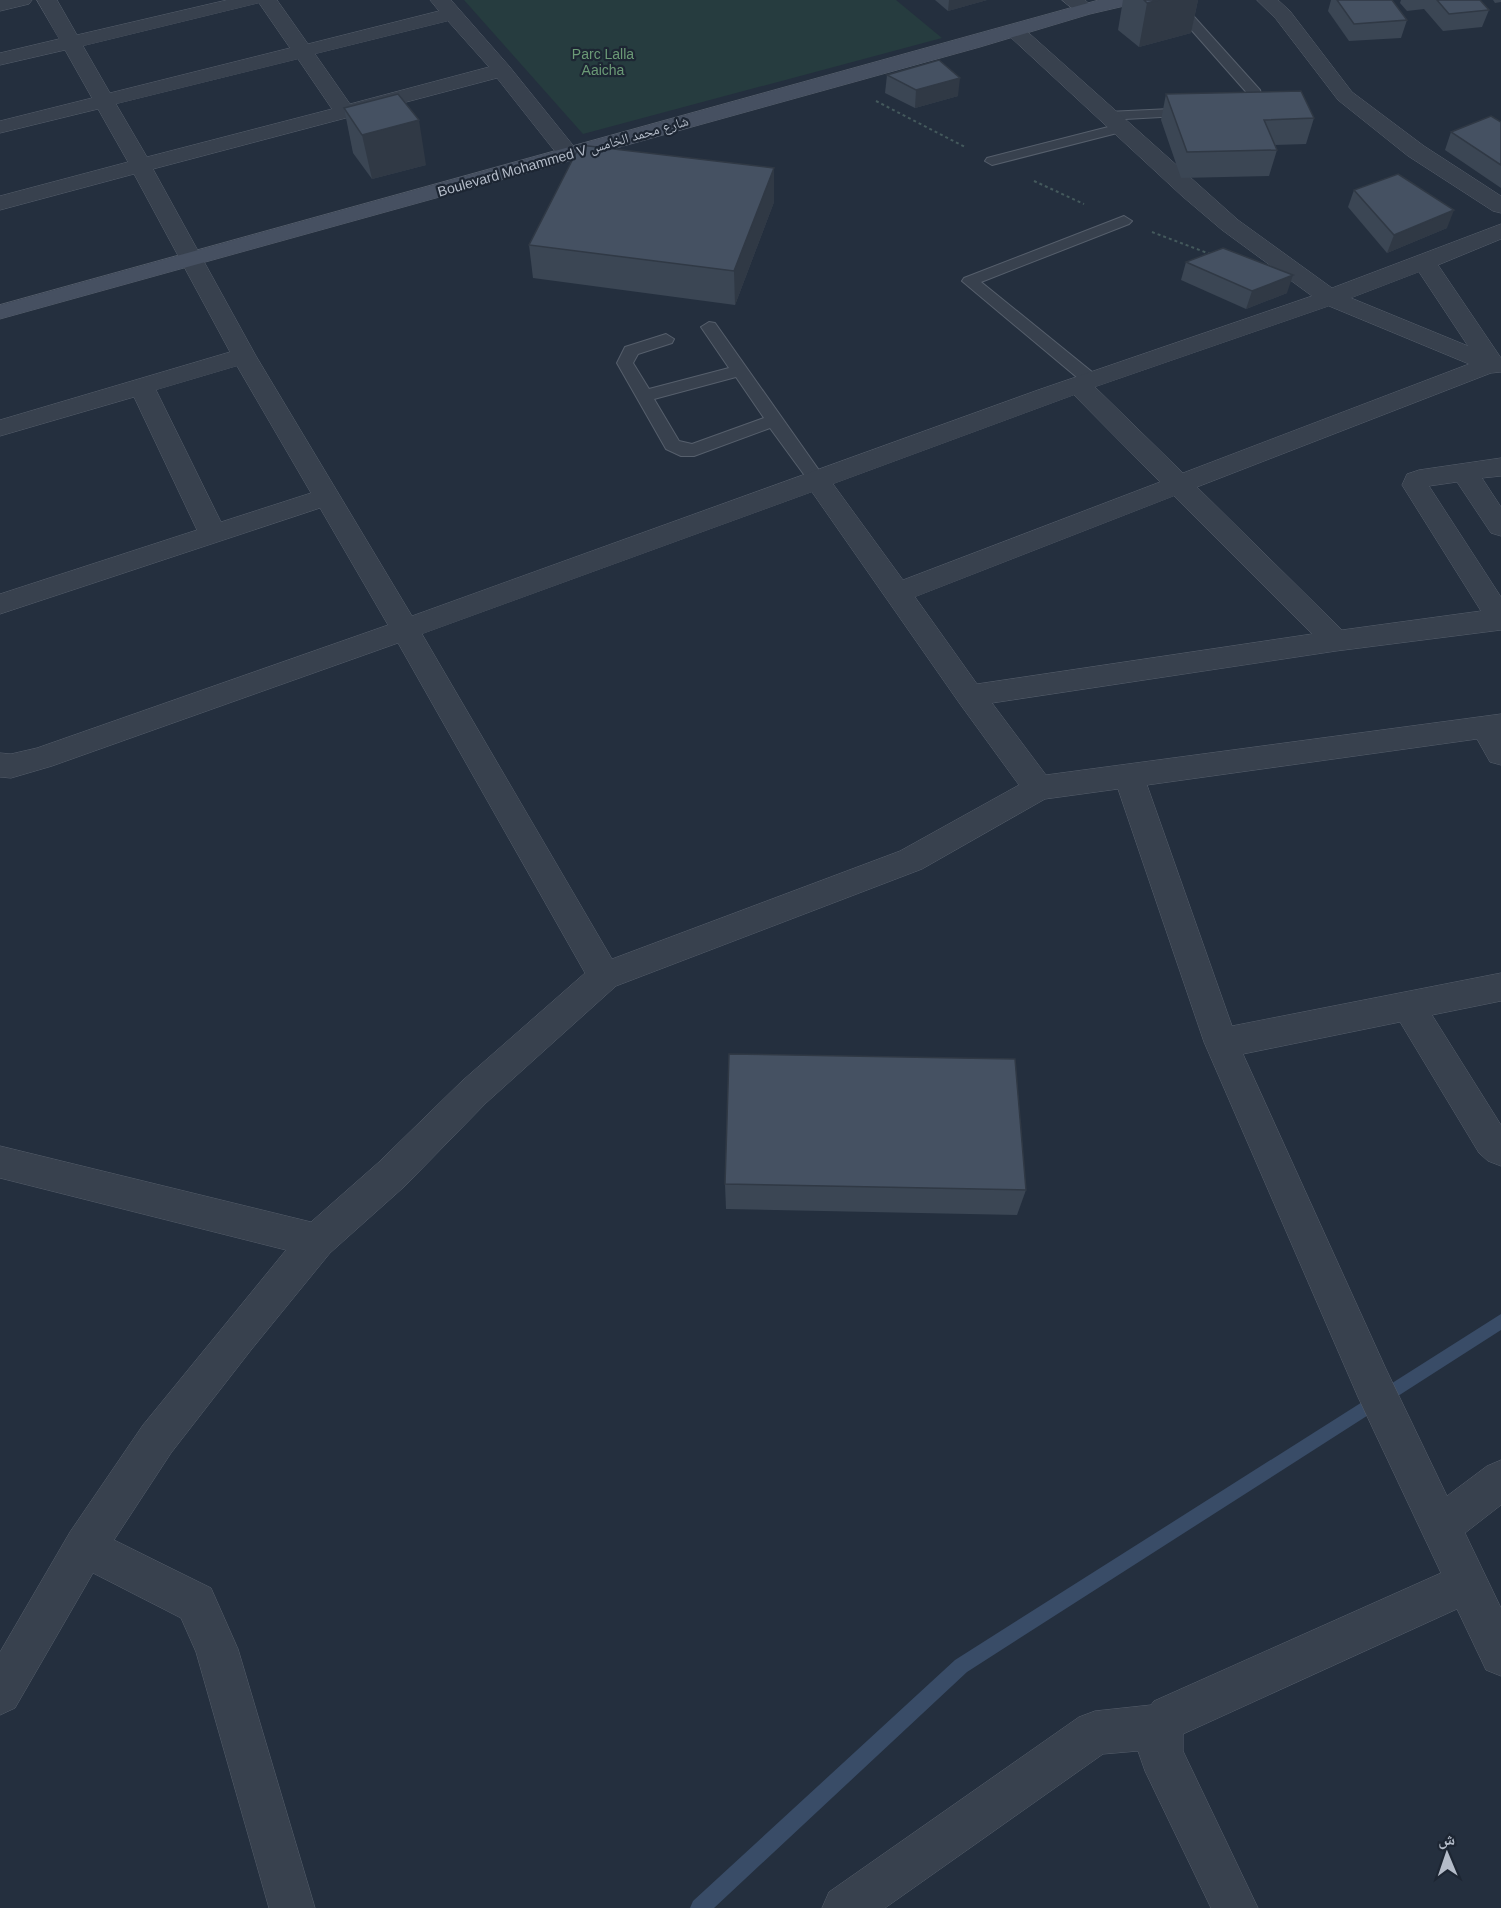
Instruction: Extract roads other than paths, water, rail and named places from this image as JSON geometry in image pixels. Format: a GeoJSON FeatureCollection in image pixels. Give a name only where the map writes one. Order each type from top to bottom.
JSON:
{"type":"FeatureCollection","features":[{"type":"Feature","properties":{"kind":"main road","name":"Boulevard Mohammed V شارع محمد الخامس"},"geometry":{"type":"LineString","coordinates":[[0,312],[1014,30],[1078,4],[1126,0]]}},
{"type":"Feature","properties":{"kind":"street"},"geometry":{"type":"LineString","coordinates":[[0,5],[22,0]]}},
{"type":"Feature","properties":{"kind":"street"},"geometry":{"type":"LineString","coordinates":[[47,0],[69,43],[193,259],[244,356],[406,631],[604,976]]}},
{"type":"Feature","properties":{"kind":"street"},"geometry":{"type":"LineString","coordinates":[[0,59],[252,0]]}},
{"type":"Feature","properties":{"kind":"street"},"geometry":{"type":"LineString","coordinates":[[267,0],[345,111]]}},
{"type":"Feature","properties":{"kind":"street"},"geometry":{"type":"LineString","coordinates":[[1267,0],[1283,15],[1345,96],[1416,151],[1501,206]]}},
{"type":"Feature","properties":{"kind":"street"},"geometry":{"type":"LineString","coordinates":[[0,128],[303,51],[445,7],[502,70],[569,154]]}},
{"type":"Feature","properties":{"kind":"street"},"geometry":{"type":"LineString","coordinates":[[1014,30],[1113,122],[1230,225],[1329,297],[1496,368]]}},
{"type":"Feature","properties":{"kind":"street"},"geometry":{"type":"LineString","coordinates":[[0,203],[502,70]]}},
{"type":"Feature","properties":{"kind":"street"},"geometry":{"type":"LineString","coordinates":[[4,772],[406,631],[1084,382],[1425,263],[1501,231]]}},
{"type":"Feature","properties":{"kind":"street"},"geometry":{"type":"LineString","coordinates":[[1425,263],[1496,368]]}},
{"type":"Feature","properties":{"kind":"street"},"geometry":{"type":"LineString","coordinates":[[0,428],[244,356]]}},
{"type":"Feature","properties":{"kind":"street"},"geometry":{"type":"LineString","coordinates":[[898,593],[1178,485],[1496,368]]}},
{"type":"Feature","properties":{"kind":"street"},"geometry":{"type":"LineString","coordinates":[[1084,382],[1178,485],[1336,641]]}},
{"type":"Feature","properties":{"kind":"street"},"geometry":{"type":"LineString","coordinates":[[141,386],[213,534]]}},
{"type":"Feature","properties":{"kind":"street"},"geometry":{"type":"LineString","coordinates":[[970,696],[1336,641],[1501,620],[1415,485],[1416,480],[1419,479],[1501,467]]}},
{"type":"Feature","properties":{"kind":"street"},"geometry":{"type":"LineString","coordinates":[[1464,472],[1501,527]]}},
{"type":"Feature","properties":{"kind":"street"},"geometry":{"type":"LineString","coordinates":[[817,480],[970,696],[1040,788]]}},
{"type":"Feature","properties":{"kind":"street"},"geometry":{"type":"LineString","coordinates":[[0,604],[327,497]]}},
{"type":"Feature","properties":{"kind":"street"},"geometry":{"type":"LineString","coordinates":[[0,1693],[85,1547],[157,1439],[317,1241],[392,1174],[474,1092],[604,976],[911,860],[1040,788],[1493,726],[1501,754]]}},
{"type":"Feature","properties":{"kind":"street"},"geometry":{"type":"LineString","coordinates":[[1130,776],[1221,1041],[1372,1383],[1501,1655]]}},
{"type":"Feature","properties":{"kind":"street"},"geometry":{"type":"LineString","coordinates":[[1221,1041],[1254,1038],[1501,987]]}},
{"type":"Feature","properties":{"kind":"street"},"geometry":{"type":"LineString","coordinates":[[1408,1006],[1492,1142],[1501,1150]]}},
{"type":"Feature","properties":{"kind":"street"},"geometry":{"type":"LineString","coordinates":[[0,1162],[317,1241]]}},
{"type":"Feature","properties":{"kind":"street"},"geometry":{"type":"LineString","coordinates":[[1440,1526],[1501,1480]]}},
{"type":"Feature","properties":{"kind":"street"},"geometry":{"type":"LineString","coordinates":[[85,1547],[196,1603],[216,1649],[292,1908]]}},
{"type":"Feature","properties":{"kind":"street"},"geometry":{"type":"LineString","coordinates":[[1235,1908],[1161,1755],[1159,1744],[1163,1726],[1169,1716],[1467,1583]]}},
{"type":"Feature","properties":{"kind":"street"},"geometry":{"type":"LineString","coordinates":[[845,1908],[1095,1733],[1163,1726]]}},
{"type":"Feature","properties":{"kind":"lane"},"geometry":{"type":"LineString","coordinates":[[1172,0],[1255,93],[1257,102],[1254,105],[1229,110]]}},
{"type":"Feature","properties":{"kind":"lane"},"geometry":{"type":"LineString","coordinates":[[992,161],[1113,122],[1207,111]]}},
{"type":"Feature","properties":{"kind":"lane"},"geometry":{"type":"LineString","coordinates":[[1084,382],[970,281],[1124,221]]}},
{"type":"Feature","properties":{"kind":"lane"},"geometry":{"type":"LineString","coordinates":[[709,327],[817,480]]}},
{"type":"Feature","properties":{"kind":"lane"},"geometry":{"type":"LineString","coordinates":[[666,339],[631,351],[626,363],[672,445],[681,450],[694,450],[774,420]]}},
{"type":"Feature","properties":{"kind":"lane"},"geometry":{"type":"LineString","coordinates":[[644,396],[739,371]]}},
{"type":"Feature","properties":{"kind":"waterway"},"geometry":{"type":"LineString","coordinates":[[700,1908],[961,1666],[1501,1321]]}},
{"type":"Feature","properties":{"kind":"park label","name":"Parc Lalla Aaicha"},"geometry":{"type":"Point","coordinates":[603,62]}}]}
